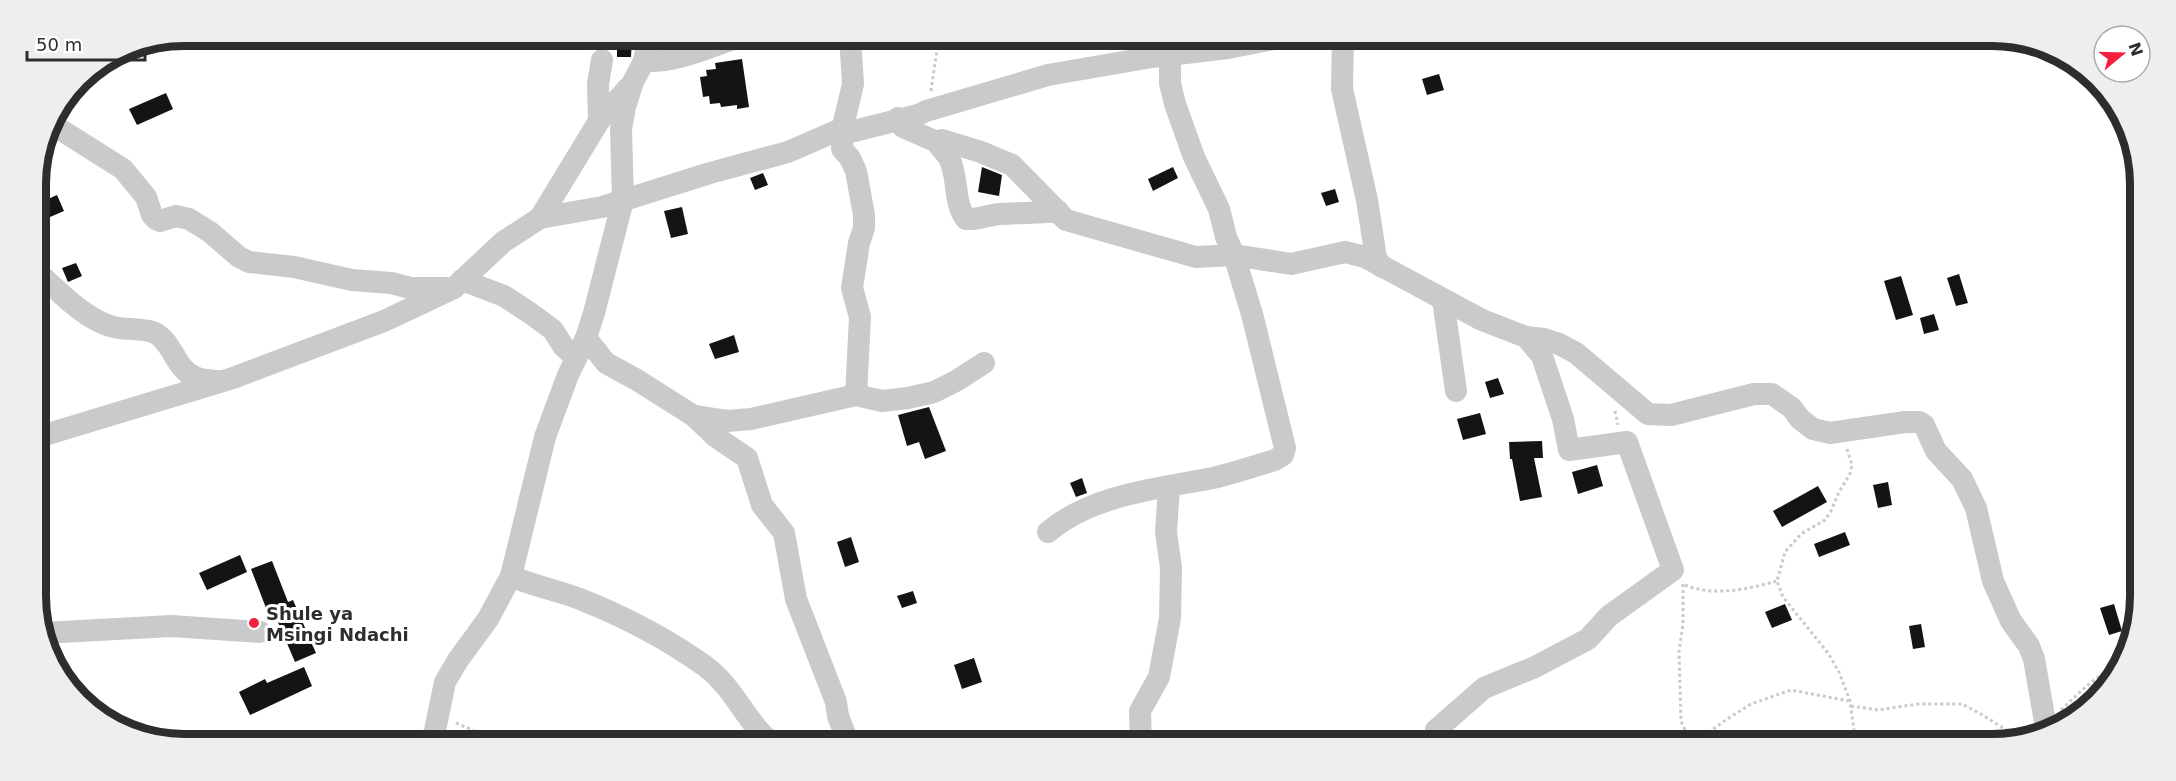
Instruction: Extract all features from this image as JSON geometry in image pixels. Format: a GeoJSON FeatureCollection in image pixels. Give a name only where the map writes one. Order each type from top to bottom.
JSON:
{"type":"FeatureCollection","features":[{"type":"Feature","properties":{"kind":"street"},"geometry":{"type":"LineString","coordinates":[[1159,46],[1170,56]]}},
{"type":"Feature","properties":{"kind":"street"},"geometry":{"type":"LineString","coordinates":[[46,434],[218,381],[358,332],[458,284],[503,242],[540,218],[602,207],[711,173],[789,152],[849,130],[918,115],[1048,75],[1152,57],[1236,46]]}},
{"type":"Feature","properties":{"kind":"street"},"geometry":{"type":"LineString","coordinates":[[1343,46],[1342,89],[1362,177],[1376,258],[1382,267]]}},
{"type":"Feature","properties":{"kind":"street"},"geometry":{"type":"LineString","coordinates":[[434,734],[445,682],[488,619],[511,576],[545,437],[581,348],[600,292],[623,200],[621,129],[625,107],[633,82],[644,61],[647,47]]}},
{"type":"Feature","properties":{"kind":"street"},"geometry":{"type":"LineString","coordinates":[[644,61],[669,60],[713,47]]}},
{"type":"Feature","properties":{"kind":"street"},"geometry":{"type":"LineString","coordinates":[[849,130],[843,126],[853,84],[851,47]]}},
{"type":"Feature","properties":{"kind":"street"},"geometry":{"type":"LineString","coordinates":[[1048,532],[1083,509],[1107,501],[1216,477],[1275,460],[1283,454],[1285,448],[1252,314],[1234,255],[1226,237],[1219,209],[1194,157],[1175,104],[1170,83],[1170,56]]}},
{"type":"Feature","properties":{"kind":"street"},"geometry":{"type":"LineString","coordinates":[[599,121],[598,84],[602,60]]}},
{"type":"Feature","properties":{"kind":"street"},"geometry":{"type":"LineString","coordinates":[[540,218],[599,121],[633,82]]}},
{"type":"Feature","properties":{"kind":"street"},"geometry":{"type":"LineString","coordinates":[[898,118],[903,127],[937,142],[948,156],[955,177],[960,212],[966,219],[1058,211]]}},
{"type":"Feature","properties":{"kind":"street"},"geometry":{"type":"LineString","coordinates":[[58,128],[123,169],[146,197],[152,215],[156,219],[160,221],[176,216],[189,219],[249,262],[294,267],[352,280],[391,283],[411,288],[458,284],[504,296],[553,330],[563,346],[581,348],[694,416],[716,437],[747,458],[762,505],[784,533],[796,599],[836,702],[845,734]]}},
{"type":"Feature","properties":{"kind":"street"},"geometry":{"type":"LineString","coordinates":[[849,130],[842,149],[850,158],[856,171],[864,215],[864,228],[859,243],[852,288],[860,316],[856,395]]}},
{"type":"Feature","properties":{"kind":"street"},"geometry":{"type":"LineString","coordinates":[[937,142],[942,140],[1012,165],[1066,220],[1196,257],[1234,255],[1291,264],[1345,252],[1365,257],[1482,320],[1526,337],[1559,344],[1576,353],[1648,414],[1671,415],[1754,394],[1772,394],[1792,408],[1800,419],[1813,429],[1830,433],[1887,423],[1919,422],[1927,430],[1932,444],[1941,457],[1962,479],[1976,508],[1993,581],[2011,621],[2029,646],[2034,659],[2046,722]]}},
{"type":"Feature","properties":{"kind":"street"},"geometry":{"type":"LineString","coordinates":[[47,281],[84,313],[98,322],[114,328],[156,334],[163,339],[177,362],[193,377],[218,381]]}},
{"type":"Feature","properties":{"kind":"street"},"geometry":{"type":"LineString","coordinates":[[1443,300],[1456,391]]}},
{"type":"Feature","properties":{"kind":"street"},"geometry":{"type":"LineString","coordinates":[[1436,734],[1436,730],[1484,688],[1535,668],[1588,639],[1609,616],[1673,570],[1627,442],[1569,450],[1563,419],[1542,356],[1526,337]]}},
{"type":"Feature","properties":{"kind":"street"},"geometry":{"type":"LineString","coordinates":[[694,416],[727,421],[751,419],[856,395],[882,401],[934,392],[984,363]]}},
{"type":"Feature","properties":{"kind":"street"},"geometry":{"type":"LineString","coordinates":[[1141,734],[1140,711],[1160,677],[1170,618],[1172,578],[1166,532],[1169,487]]}},
{"type":"Feature","properties":{"kind":"street"},"geometry":{"type":"LineString","coordinates":[[511,576],[534,586],[556,591],[594,605],[646,630],[687,654],[718,677],[763,734]]}},
{"type":"Feature","properties":{"kind":"street"},"geometry":{"type":"LineString","coordinates":[[52,633],[171,626],[260,632]]}},
{"type":"Feature","properties":{"kind":"path"},"geometry":{"type":"LineString","coordinates":[[926,111],[938,47]]}},
{"type":"Feature","properties":{"kind":"path"},"geometry":{"type":"LineString","coordinates":[[1849,430],[1845,446],[1851,456],[1850,474],[1825,520],[1802,534],[1785,552],[1777,581],[1783,597],[1828,653],[1839,672],[1850,706],[1878,710],[1918,704],[1962,705],[2013,733]]}},
{"type":"Feature","properties":{"kind":"path"},"geometry":{"type":"LineString","coordinates":[[1683,584],[1683,624],[1678,652],[1681,721],[1686,734]]}},
{"type":"Feature","properties":{"kind":"path"},"geometry":{"type":"LineString","coordinates":[[2048,722],[2084,687],[2107,672]]}},
{"type":"Feature","properties":{"kind":"path"},"geometry":{"type":"LineString","coordinates":[[1705,734],[1751,704],[1791,690],[1850,701]]}},
{"type":"Feature","properties":{"kind":"path"},"geometry":{"type":"LineString","coordinates":[[1850,701],[1854,734]]}},
{"type":"Feature","properties":{"kind":"path"},"geometry":{"type":"LineString","coordinates":[[438,709],[454,722],[478,734]]}},
{"type":"Feature","properties":{"kind":"path"},"geometry":{"type":"LineString","coordinates":[[2041,725],[2046,722]]}},
{"type":"Feature","properties":{"kind":"building"},"geometry":{"type":"Polygon","coordinates":[[[617,47],[631,47],[631,57],[617,57],[617,47]]]}},
{"type":"Feature","properties":{"kind":"building"},"geometry":{"type":"Polygon","coordinates":[[[742,59],[749,107],[737,109],[737,105],[721,107],[720,103],[710,104],[709,96],[703,97],[700,77],[707,76],[706,70],[716,69],[715,63],[742,59]]]}},
{"type":"Feature","properties":{"kind":"building"},"geometry":{"type":"Polygon","coordinates":[[[1439,74],[1444,90],[1427,95],[1422,79],[1439,74]]]}},
{"type":"Feature","properties":{"kind":"building"},"geometry":{"type":"Polygon","coordinates":[[[166,93],[173,109],[137,125],[129,109],[166,93]]]}},
{"type":"Feature","properties":{"kind":"building"},"geometry":{"type":"Polygon","coordinates":[[[982,167],[1002,175],[999,196],[978,192],[982,167]]]}},
{"type":"Feature","properties":{"kind":"building"},"geometry":{"type":"Polygon","coordinates":[[[1173,167],[1178,178],[1153,191],[1148,179],[1173,167]]]}},
{"type":"Feature","properties":{"kind":"building"},"geometry":{"type":"Polygon","coordinates":[[[763,173],[768,185],[755,190],[750,178],[763,173]]]}},
{"type":"Feature","properties":{"kind":"building"},"geometry":{"type":"Polygon","coordinates":[[[1335,189],[1339,202],[1326,206],[1321,193],[1335,189]]]}},
{"type":"Feature","properties":{"kind":"building"},"geometry":{"type":"Polygon","coordinates":[[[57,195],[64,211],[47,218],[47,200],[57,195]]]}},
{"type":"Feature","properties":{"kind":"building"},"geometry":{"type":"Polygon","coordinates":[[[682,207],[688,234],[671,238],[664,211],[682,207]]]}},
{"type":"Feature","properties":{"kind":"building"},"geometry":{"type":"Polygon","coordinates":[[[76,263],[82,276],[68,282],[62,268],[76,263]]]}},
{"type":"Feature","properties":{"kind":"building"},"geometry":{"type":"Polygon","coordinates":[[[1959,274],[1968,303],[1956,306],[1947,278],[1959,274]]]}},
{"type":"Feature","properties":{"kind":"building"},"geometry":{"type":"Polygon","coordinates":[[[1901,276],[1913,315],[1896,320],[1884,281],[1901,276]]]}},
{"type":"Feature","properties":{"kind":"building"},"geometry":{"type":"Polygon","coordinates":[[[1934,314],[1939,330],[1924,334],[1920,318],[1934,314]]]}},
{"type":"Feature","properties":{"kind":"building"},"geometry":{"type":"Polygon","coordinates":[[[734,335],[739,352],[715,359],[709,344],[734,335]]]}},
{"type":"Feature","properties":{"kind":"building"},"geometry":{"type":"Polygon","coordinates":[[[1498,378],[1504,394],[1490,398],[1485,382],[1498,378]]]}},
{"type":"Feature","properties":{"kind":"building"},"geometry":{"type":"Polygon","coordinates":[[[929,407],[946,451],[925,459],[919,442],[907,446],[898,415],[929,407]]]}},
{"type":"Feature","properties":{"kind":"building"},"geometry":{"type":"Polygon","coordinates":[[[1480,413],[1486,434],[1463,440],[1457,419],[1480,413]]]}},
{"type":"Feature","properties":{"kind":"building"},"geometry":{"type":"Polygon","coordinates":[[[1542,441],[1543,458],[1534,458],[1542,497],[1520,501],[1512,459],[1510,459],[1509,442],[1542,441]]]}},
{"type":"Feature","properties":{"kind":"building"},"geometry":{"type":"Polygon","coordinates":[[[1597,465],[1603,486],[1578,494],[1572,472],[1597,465]]]}},
{"type":"Feature","properties":{"kind":"building"},"geometry":{"type":"Polygon","coordinates":[[[1082,478],[1087,493],[1076,497],[1070,483],[1082,478]]]}},
{"type":"Feature","properties":{"kind":"building"},"geometry":{"type":"Polygon","coordinates":[[[1888,482],[1892,505],[1878,508],[1873,485],[1888,482]]]}},
{"type":"Feature","properties":{"kind":"building"},"geometry":{"type":"Polygon","coordinates":[[[1818,486],[1827,502],[1782,527],[1773,511],[1818,486]]]}},
{"type":"Feature","properties":{"kind":"building"},"geometry":{"type":"Polygon","coordinates":[[[1845,532],[1850,545],[1819,557],[1814,544],[1845,532]]]}},
{"type":"Feature","properties":{"kind":"building"},"geometry":{"type":"Polygon","coordinates":[[[851,537],[859,562],[845,567],[837,542],[851,537]]]}},
{"type":"Feature","properties":{"kind":"building"},"geometry":{"type":"Polygon","coordinates":[[[240,555],[247,572],[207,590],[199,573],[240,555]]]}},
{"type":"Feature","properties":{"kind":"building"},"geometry":{"type":"Polygon","coordinates":[[[272,561],[288,602],[293,600],[316,653],[295,662],[271,606],[266,608],[251,569],[272,561]]]}},
{"type":"Feature","properties":{"kind":"building"},"geometry":{"type":"Polygon","coordinates":[[[913,591],[917,603],[902,608],[897,596],[913,591]]]}},
{"type":"Feature","properties":{"kind":"building"},"geometry":{"type":"Polygon","coordinates":[[[1785,604],[1792,620],[1772,628],[1765,612],[1785,604]]]}},
{"type":"Feature","properties":{"kind":"building"},"geometry":{"type":"Polygon","coordinates":[[[2114,604],[2122,631],[2109,635],[2100,608],[2114,604]]]}},
{"type":"Feature","properties":{"kind":"building"},"geometry":{"type":"Polygon","coordinates":[[[1921,624],[1925,647],[1913,649],[1909,626],[1921,624]]]}},
{"type":"Feature","properties":{"kind":"building"},"geometry":{"type":"Polygon","coordinates":[[[974,658],[982,682],[962,689],[954,665],[974,658]]]}},
{"type":"Feature","properties":{"kind":"building"},"geometry":{"type":"Polygon","coordinates":[[[304,667],[312,686],[250,715],[239,692],[265,679],[267,683],[304,667]]]}},
{"type":"Feature","properties":{"kind":"place","name":"Shule ya Msingi Ndachi"},"geometry":{"type":"Point","coordinates":[254,623]}}]}
